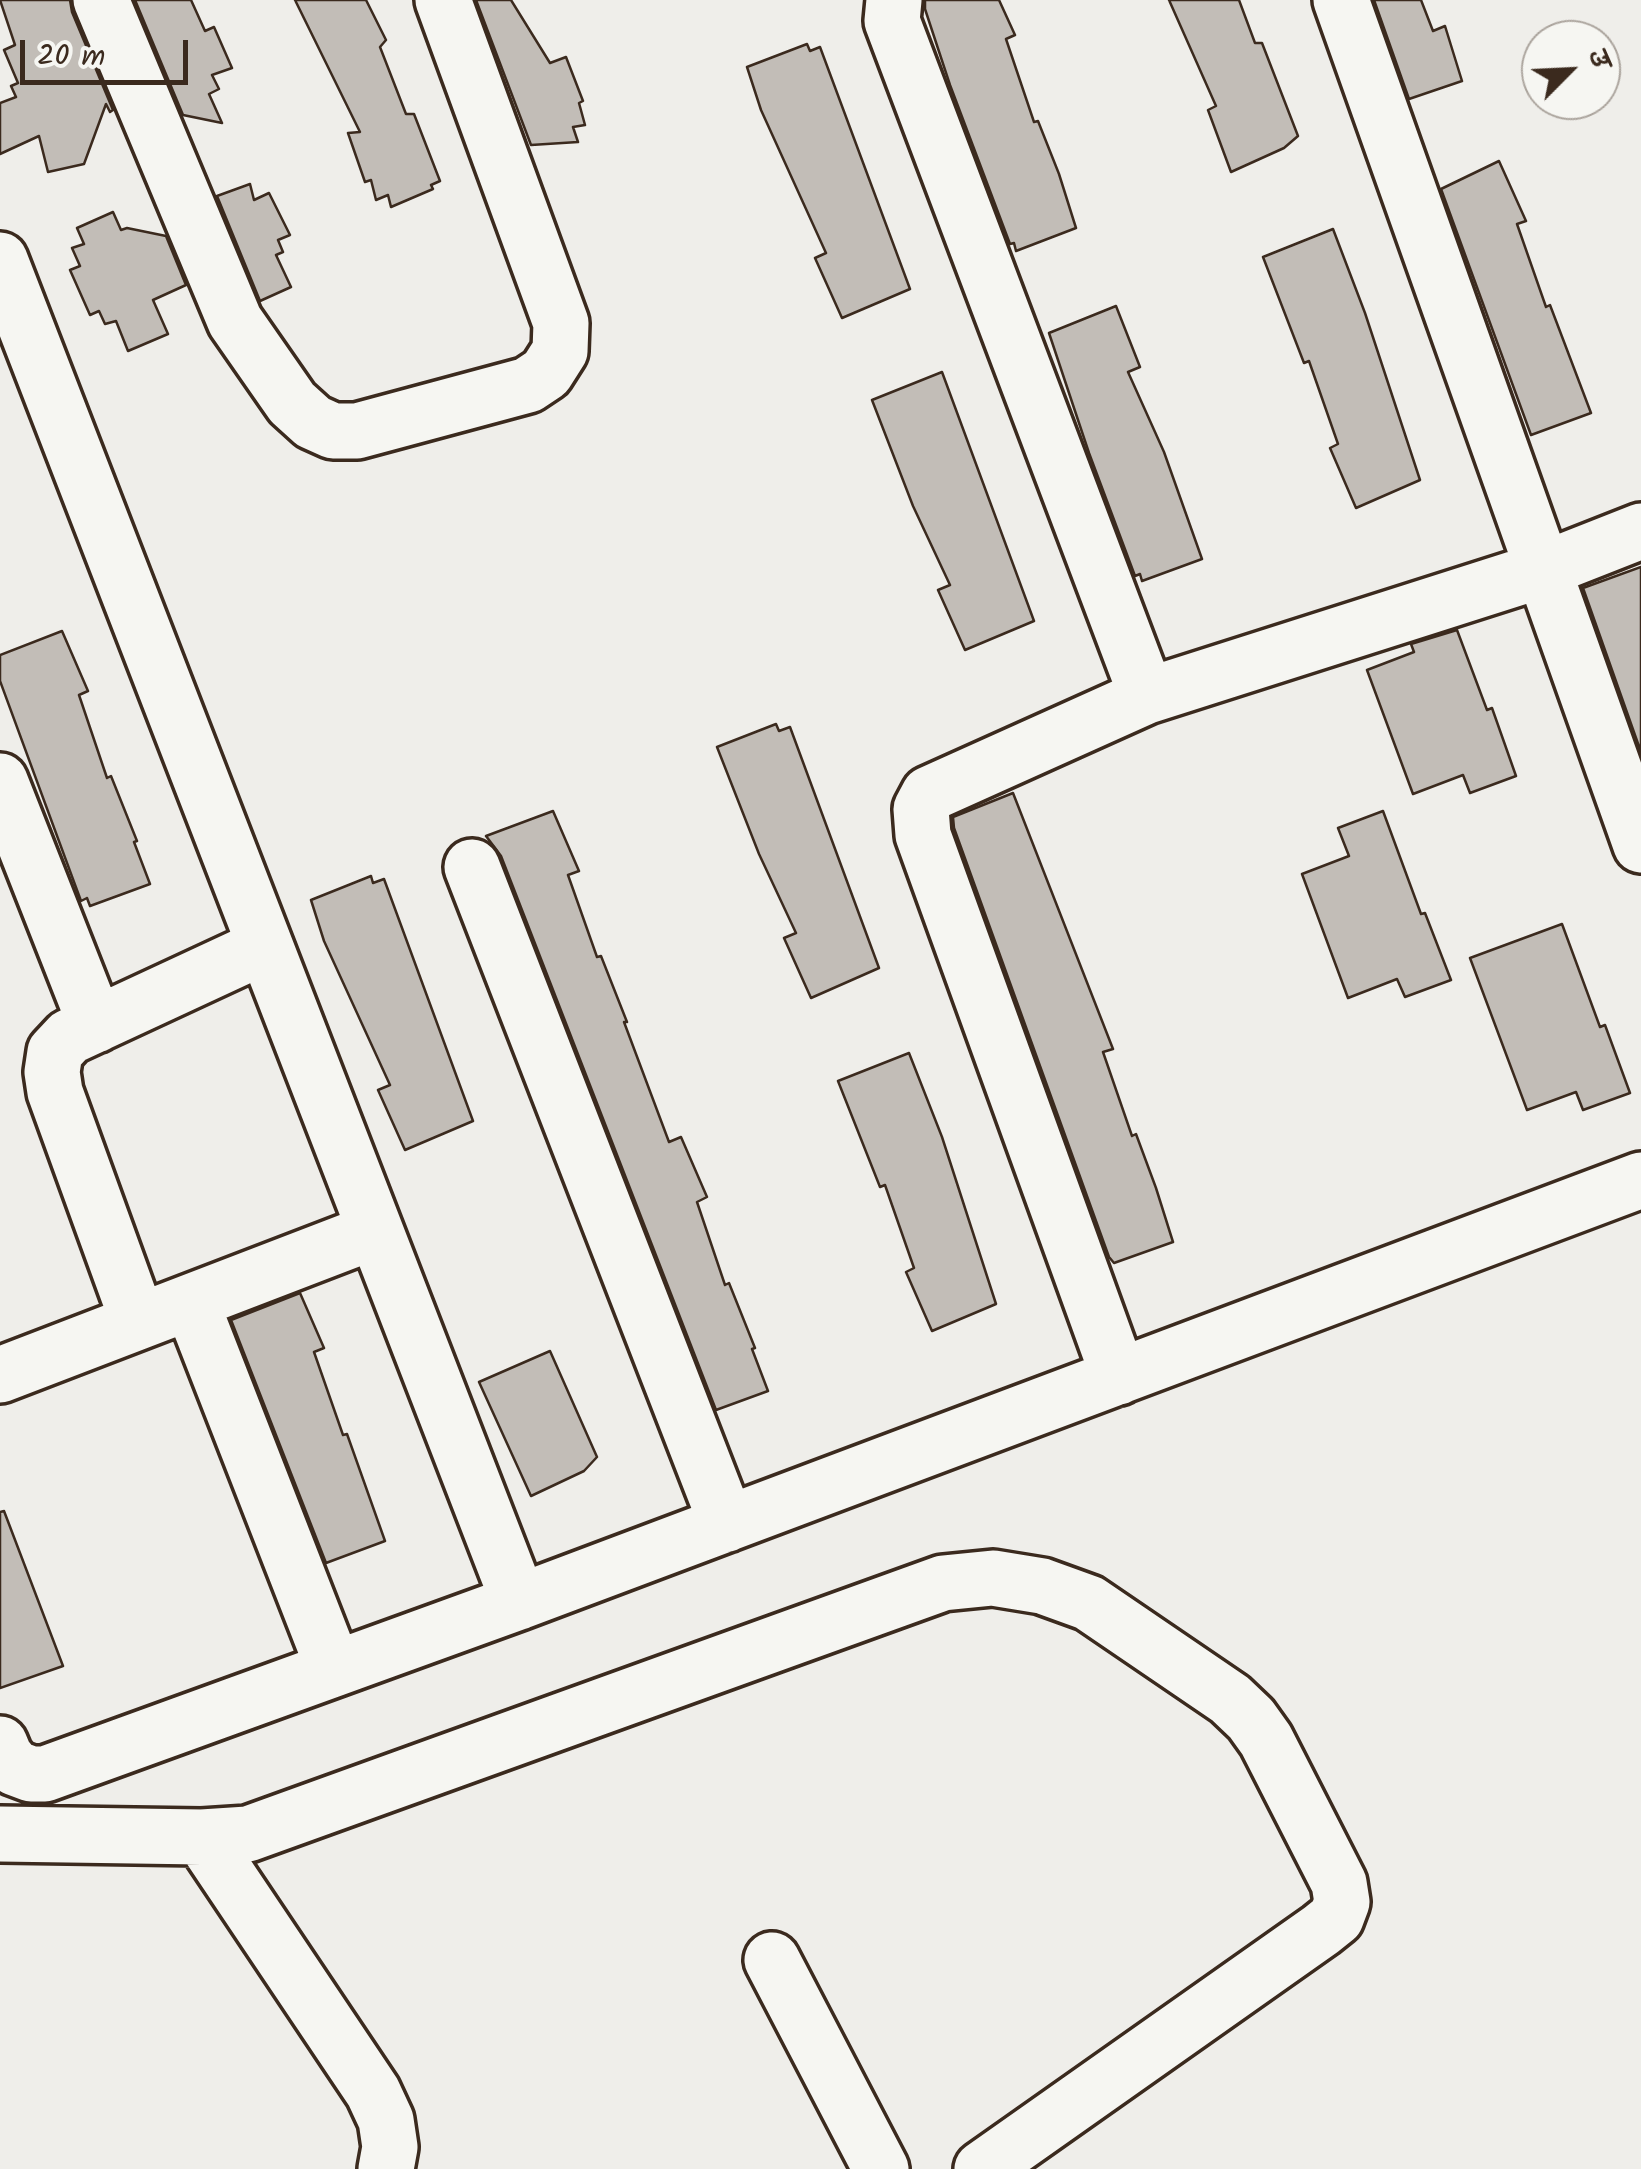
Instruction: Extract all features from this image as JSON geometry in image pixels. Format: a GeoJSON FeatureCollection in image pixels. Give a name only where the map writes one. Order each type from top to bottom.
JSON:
{"type":"FeatureCollection","features":[{"type":"Feature","properties":{"kind":"street"},"geometry":{"type":"LineString","coordinates":[[101,0],[235,321],[292,404],[313,422],[333,430],[356,430],[528,385],[546,372],[560,351],[561,324],[444,0]]}},
{"type":"Feature","properties":{"kind":"street"},"geometry":{"type":"LineString","coordinates":[[894,0],[892,21],[1147,696]]}},
{"type":"Feature","properties":{"kind":"street"},"geometry":{"type":"LineString","coordinates":[[1341,0],[1641,845]]}},
{"type":"Feature","properties":{"kind":"street"},"geometry":{"type":"LineString","coordinates":[[0,260],[519,1602]]}},
{"type":"Feature","properties":{"kind":"street"},"geometry":{"type":"LineString","coordinates":[[1119,1377],[923,835],[920,820],[929,794],[1147,696],[1542,570],[1641,532]]}},
{"type":"Feature","properties":{"kind":"street"},"geometry":{"type":"LineString","coordinates":[[0,781],[96,1024]]}},
{"type":"Feature","properties":{"kind":"street"},"geometry":{"type":"LineString","coordinates":[[472,867],[727,1524]]}},
{"type":"Feature","properties":{"kind":"street"},"geometry":{"type":"LineString","coordinates":[[138,1321],[56,1092],[52,1072],[55,1052],[69,1038],[96,1024],[266,946]]}},
{"type":"Feature","properties":{"kind":"street"},"geometry":{"type":"LineString","coordinates":[[0,1744],[16,1768],[30,1774],[46,1774],[519,1602],[1641,1180]]}},
{"type":"Feature","properties":{"kind":"street"},"geometry":{"type":"LineString","coordinates":[[0,1374],[375,1231]]}},
{"type":"Feature","properties":{"kind":"street"},"geometry":{"type":"LineString","coordinates":[[191,1302],[334,1669]]}},
{"type":"Feature","properties":{"kind":"street"},"geometry":{"type":"LineString","coordinates":[[0,1834],[248,1834],[943,1582],[993,1578],[1042,1586],[1089,1603],[1230,1699],[1251,1718],[1340,1883],[1342,1902],[1336,1918],[1322,1930],[982,2169]]}},
{"type":"Feature","properties":{"kind":"street"},"geometry":{"type":"LineString","coordinates":[[202,1837],[373,2092],[386,2120],[390,2148],[386,2169]]}},
{"type":"Feature","properties":{"kind":"street"},"geometry":{"type":"LineString","coordinates":[[772,1960],[882,2169]]}},
{"type":"Feature","properties":{"kind":"building"},"geometry":{"type":"Polygon","coordinates":[[[0,0],[70,0],[113,110],[110,112],[106,104],[84,164],[48,172],[39,136],[0,154],[0,103],[16,97],[11,86],[18,83],[4,50],[15,45],[0,0]]]}},
{"type":"Feature","properties":{"kind":"building"},"geometry":{"type":"Polygon","coordinates":[[[135,0],[191,0],[205,31],[214,27],[232,68],[212,75],[219,89],[209,94],[222,123],[183,115],[135,0]]]}},
{"type":"Feature","properties":{"kind":"building"},"geometry":{"type":"Polygon","coordinates":[[[295,0],[366,0],[386,40],[380,47],[406,114],[414,114],[440,181],[431,185],[433,189],[391,207],[388,195],[376,200],[371,180],[365,182],[348,133],[360,132],[295,0]]]}},
{"type":"Feature","properties":{"kind":"building"},"geometry":{"type":"Polygon","coordinates":[[[476,0],[511,0],[550,63],[566,57],[583,101],[579,103],[585,125],[573,127],[578,142],[531,145],[476,0]]]}},
{"type":"Feature","properties":{"kind":"building"},"geometry":{"type":"Polygon","coordinates":[[[925,0],[999,0],[1015,35],[1006,39],[1034,122],[1038,121],[1059,174],[1076,228],[1016,251],[1014,243],[1010,244],[950,85],[925,0]]]}},
{"type":"Feature","properties":{"kind":"building"},"geometry":{"type":"Polygon","coordinates":[[[1169,0],[1239,0],[1255,43],[1262,43],[1298,136],[1284,148],[1231,172],[1208,110],[1216,106],[1169,0]]]}},
{"type":"Feature","properties":{"kind":"building"},"geometry":{"type":"Polygon","coordinates":[[[1374,0],[1421,0],[1433,31],[1445,26],[1462,81],[1409,99],[1374,0]]]}},
{"type":"Feature","properties":{"kind":"building"},"geometry":{"type":"Polygon","coordinates":[[[807,44],[810,51],[820,47],[910,289],[842,318],[815,258],[826,253],[761,110],[747,67],[807,44]]]}},
{"type":"Feature","properties":{"kind":"building"},"geometry":{"type":"Polygon","coordinates":[[[1499,161],[1526,221],[1517,224],[1546,307],[1550,305],[1591,413],[1531,435],[1441,189],[1499,161]]]}},
{"type":"Feature","properties":{"kind":"building"},"geometry":{"type":"Polygon","coordinates":[[[250,184],[254,200],[269,193],[290,235],[278,240],[283,252],[276,255],[291,287],[260,301],[217,196],[250,184]]]}},
{"type":"Feature","properties":{"kind":"building"},"geometry":{"type":"Polygon","coordinates":[[[113,212],[121,230],[166,236],[186,285],[153,300],[168,334],[128,351],[116,321],[105,324],[99,311],[90,315],[70,270],[80,266],[72,248],[84,244],[77,228],[113,212]]]}},
{"type":"Feature","properties":{"kind":"building"},"geometry":{"type":"Polygon","coordinates":[[[1333,229],[1420,480],[1356,508],[1330,448],[1338,444],[1309,361],[1304,363],[1263,257],[1333,229]]]}},
{"type":"Feature","properties":{"kind":"building"},"geometry":{"type":"Polygon","coordinates":[[[1116,306],[1140,367],[1128,372],[1164,452],[1202,559],[1142,581],[1140,574],[1135,576],[1049,333],[1116,306]]]}},
{"type":"Feature","properties":{"kind":"building"},"geometry":{"type":"Polygon","coordinates":[[[942,372],[1034,621],[965,650],[938,590],[950,585],[913,506],[872,400],[942,372]]]}},
{"type":"Feature","properties":{"kind":"building"},"geometry":{"type":"Polygon","coordinates":[[[1641,567],[1641,752],[1583,588],[1641,567]]]}},
{"type":"Feature","properties":{"kind":"building"},"geometry":{"type":"Polygon","coordinates":[[[1457,630],[1487,710],[1492,708],[1516,776],[1470,793],[1463,775],[1413,794],[1367,670],[1414,652],[1411,644],[1457,630]]]}},
{"type":"Feature","properties":{"kind":"building"},"geometry":{"type":"Polygon","coordinates":[[[62,631],[88,691],[79,695],[107,778],[111,776],[150,884],[90,906],[87,898],[81,901],[0,681],[0,655],[62,631]]]}},
{"type":"Feature","properties":{"kind":"building"},"geometry":{"type":"Polygon","coordinates":[[[776,724],[779,731],[790,727],[879,968],[811,998],[784,938],[796,933],[759,854],[717,747],[776,724]]]}},
{"type":"Feature","properties":{"kind":"building"},"geometry":{"type":"Polygon","coordinates":[[[1013,793],[1113,1049],[1103,1052],[1173,1242],[1114,1263],[954,828],[953,817],[1013,793]]]}},
{"type":"Feature","properties":{"kind":"building"},"geometry":{"type":"Polygon","coordinates":[[[553,811],[579,871],[568,875],[597,957],[601,956],[627,1022],[669,1142],[681,1137],[707,1197],[697,1202],[768,1391],[716,1410],[501,856],[486,836],[553,811]]]}},
{"type":"Feature","properties":{"kind":"building"},"geometry":{"type":"Polygon","coordinates":[[[1383,811],[1421,914],[1425,913],[1451,980],[1405,997],[1397,979],[1348,998],[1302,874],[1349,856],[1338,828],[1383,811]]]}},
{"type":"Feature","properties":{"kind":"building"},"geometry":{"type":"Polygon","coordinates":[[[371,876],[373,883],[384,879],[473,1121],[405,1150],[378,1090],[390,1085],[324,941],[311,900],[371,876]]]}},
{"type":"Feature","properties":{"kind":"building"},"geometry":{"type":"Polygon","coordinates":[[[1562,924],[1600,1027],[1605,1025],[1630,1093],[1583,1110],[1576,1092],[1527,1110],[1470,958],[1562,924]]]}},
{"type":"Feature","properties":{"kind":"building"},"geometry":{"type":"Polygon","coordinates":[[[909,1053],[942,1137],[996,1304],[932,1331],[906,1272],[914,1268],[885,1185],[880,1187],[838,1081],[909,1053]]]}},
{"type":"Feature","properties":{"kind":"building"},"geometry":{"type":"Polygon","coordinates":[[[300,1293],[324,1348],[314,1352],[385,1541],[326,1563],[231,1320],[300,1293]]]}},
{"type":"Feature","properties":{"kind":"building"},"geometry":{"type":"Polygon","coordinates":[[[550,1351],[597,1457],[584,1471],[531,1496],[479,1382],[550,1351]]]}},
{"type":"Feature","properties":{"kind":"building"},"geometry":{"type":"Polygon","coordinates":[[[4,1511],[63,1666],[0,1688],[0,1512],[4,1511]]]}}]}
